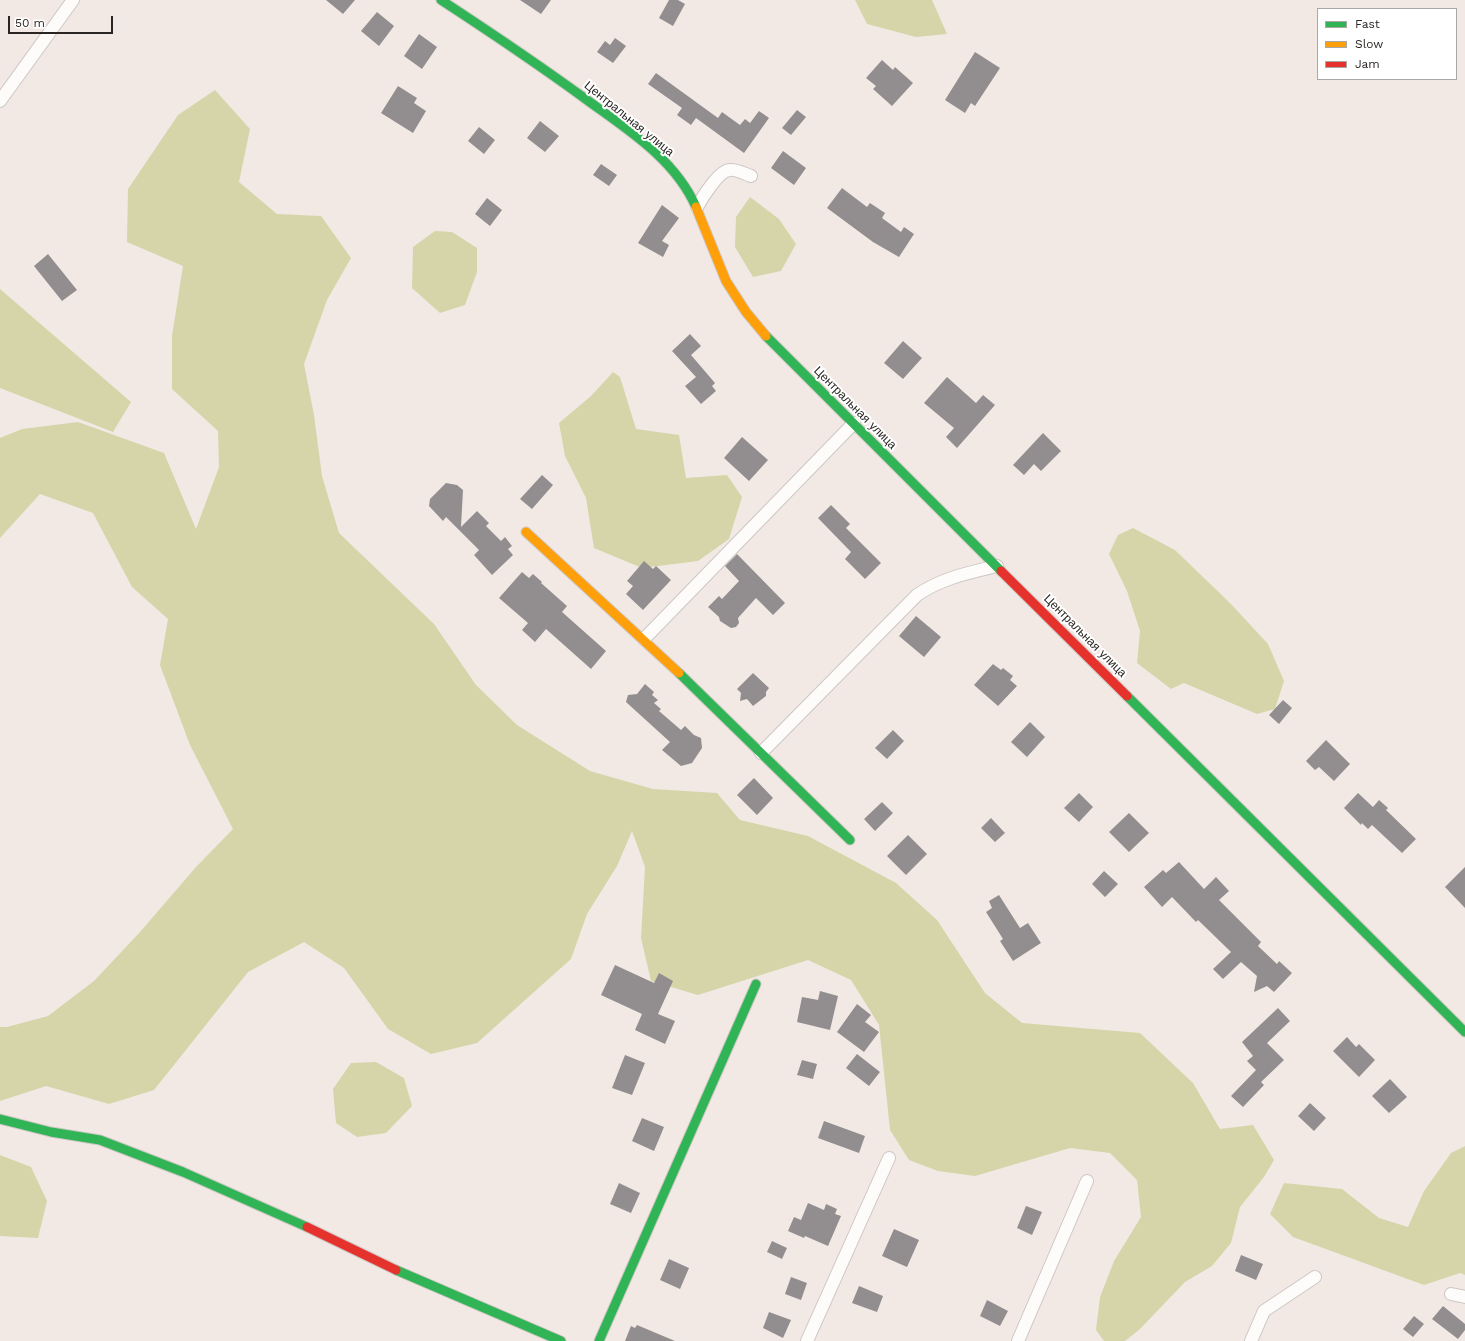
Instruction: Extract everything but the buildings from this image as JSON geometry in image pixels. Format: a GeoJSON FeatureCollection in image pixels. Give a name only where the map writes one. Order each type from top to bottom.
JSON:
{"type":"FeatureCollection","features":[{"type":"Feature","properties":{"kind":"street"},"geometry":{"type":"LineString","coordinates":[[0,101],[73,0]]}},
{"type":"Feature","properties":{"kind":"street","name":"Центральная улица"},"geometry":{"type":"LineString","coordinates":[[441,0],[526,56],[618,123],[660,157],[680,179],[697,207],[726,282],[750,318],[854,424],[1465,1032]]}},
{"type":"Feature","properties":{"kind":"street"},"geometry":{"type":"LineString","coordinates":[[697,207],[706,191],[725,171],[731,170],[751,176]]}},
{"type":"Feature","properties":{"kind":"street"},"geometry":{"type":"LineString","coordinates":[[644,639],[854,424]]}},
{"type":"Feature","properties":{"kind":"street"},"geometry":{"type":"LineString","coordinates":[[526,532],[644,639],[850,840]]}},
{"type":"Feature","properties":{"kind":"street"},"geometry":{"type":"LineString","coordinates":[[761,754],[917,595],[933,584],[953,576],[997,566]]}},
{"type":"Feature","properties":{"kind":"street"},"geometry":{"type":"LineString","coordinates":[[599,1341],[756,984]]}},
{"type":"Feature","properties":{"kind":"street"},"geometry":{"type":"LineString","coordinates":[[0,1120],[51,1132],[100,1140],[183,1172],[282,1215],[368,1258],[562,1341]]}},
{"type":"Feature","properties":{"kind":"street"},"geometry":{"type":"LineString","coordinates":[[807,1341],[889,1158]]}},
{"type":"Feature","properties":{"kind":"street"},"geometry":{"type":"LineString","coordinates":[[1018,1341],[1087,1181]]}},
{"type":"Feature","properties":{"kind":"street"},"geometry":{"type":"LineString","coordinates":[[1251,1341],[1264,1311],[1315,1277]]}},
{"type":"Feature","properties":{"kind":"street"},"geometry":{"type":"LineString","coordinates":[[1451,1294],[1465,1296]]}},
{"type":"Feature","properties":{"kind":"green space"},"geometry":{"type":"Polygon","coordinates":[[[855,0],[932,0],[947,34],[916,37],[867,24],[855,0]]]}},
{"type":"Feature","properties":{"kind":"green space"},"geometry":{"type":"Polygon","coordinates":[[[215,90],[250,129],[239,182],[277,214],[321,216],[351,258],[327,300],[304,364],[314,415],[322,476],[339,533],[434,624],[476,685],[517,725],[590,771],[653,789],[717,793],[740,820],[808,836],[896,883],[937,920],[985,993],[1022,1023],[1140,1033],[1193,1083],[1220,1129],[1253,1125],[1274,1160],[1264,1177],[1240,1207],[1231,1243],[1212,1266],[1185,1282],[1140,1329],[1125,1341],[1104,1341],[1096,1330],[1100,1297],[1114,1261],[1141,1217],[1137,1180],[1110,1153],[1070,1148],[975,1176],[938,1171],[909,1160],[890,1130],[879,1025],[851,980],[808,960],[698,995],[651,981],[641,938],[645,867],[632,831],[617,866],[587,914],[571,959],[477,1043],[431,1054],[388,1029],[344,968],[304,942],[248,972],[154,1090],[109,1104],[46,1086],[0,1101],[0,1027],[7,1027],[48,1016],[94,981],[140,932],[196,867],[233,829],[190,745],[160,665],[168,619],[132,587],[93,513],[40,494],[0,538],[0,438],[22,429],[78,422],[164,453],[196,529],[219,467],[218,431],[172,389],[172,336],[183,266],[127,242],[128,189],[178,115],[215,90]]]}},
{"type":"Feature","properties":{"kind":"green space"},"geometry":{"type":"Polygon","coordinates":[[[750,197],[779,219],[796,244],[781,271],[753,277],[735,247],[736,217],[750,197]]]}},
{"type":"Feature","properties":{"kind":"green space"},"geometry":{"type":"Polygon","coordinates":[[[435,231],[452,232],[477,248],[477,272],[465,305],[440,313],[412,288],[413,247],[435,231]]]}},
{"type":"Feature","properties":{"kind":"green space"},"geometry":{"type":"Polygon","coordinates":[[[0,289],[131,402],[113,432],[0,388],[0,289]]]}},
{"type":"Feature","properties":{"kind":"green space"},"geometry":{"type":"Polygon","coordinates":[[[613,372],[620,377],[636,429],[679,435],[686,478],[727,475],[742,497],[729,539],[698,561],[642,568],[594,548],[586,498],[565,456],[559,423],[591,396],[613,372]]]}},
{"type":"Feature","properties":{"kind":"green space"},"geometry":{"type":"Polygon","coordinates":[[[1133,528],[1175,550],[1231,604],[1268,644],[1284,681],[1275,709],[1257,714],[1184,683],[1171,689],[1137,663],[1140,631],[1127,591],[1109,554],[1118,535],[1133,528]]]}},
{"type":"Feature","properties":{"kind":"green space"},"geometry":{"type":"Polygon","coordinates":[[[376,1062],[404,1078],[412,1106],[386,1133],[357,1137],[336,1123],[333,1089],[351,1063],[376,1062]]]}},
{"type":"Feature","properties":{"kind":"green space"},"geometry":{"type":"Polygon","coordinates":[[[1465,1146],[1465,1275],[1460,1273],[1424,1285],[1293,1237],[1270,1214],[1284,1183],[1342,1189],[1379,1218],[1408,1227],[1424,1191],[1451,1153],[1465,1146]]]}},
{"type":"Feature","properties":{"kind":"green space"},"geometry":{"type":"Polygon","coordinates":[[[0,1155],[31,1167],[47,1201],[38,1238],[0,1236],[0,1155]]]}},
{"type":"Feature","properties":{"kind":"traffic: fast"},"geometry":{"type":"LineString","coordinates":[[441,0],[533,61],[634,134],[676,174],[696,207]]}},
{"type":"Feature","properties":{"kind":"traffic: fast"},"geometry":{"type":"LineString","coordinates":[[766,336],[1001,571]]}},
{"type":"Feature","properties":{"kind":"traffic: fast"},"geometry":{"type":"LineString","coordinates":[[679,673],[850,840]]}},
{"type":"Feature","properties":{"kind":"traffic: fast"},"geometry":{"type":"LineString","coordinates":[[1127,696],[1465,1032]]}},
{"type":"Feature","properties":{"kind":"traffic: fast"},"geometry":{"type":"LineString","coordinates":[[599,1341],[756,984]]}},
{"type":"Feature","properties":{"kind":"traffic: fast"},"geometry":{"type":"LineString","coordinates":[[0,1119],[51,1132],[100,1140],[183,1172],[307,1227]]}},
{"type":"Feature","properties":{"kind":"traffic: fast"},"geometry":{"type":"LineString","coordinates":[[396,1270],[561,1341]]}},
{"type":"Feature","properties":{"kind":"traffic: slow"},"geometry":{"type":"LineString","coordinates":[[696,207],[726,281],[746,312],[766,336]]}},
{"type":"Feature","properties":{"kind":"traffic: slow"},"geometry":{"type":"LineString","coordinates":[[526,532],[679,673]]}},
{"type":"Feature","properties":{"kind":"traffic: jam"},"geometry":{"type":"LineString","coordinates":[[1001,571],[1127,696]]}},
{"type":"Feature","properties":{"kind":"traffic: jam"},"geometry":{"type":"LineString","coordinates":[[307,1227],[396,1270]]}}]}
